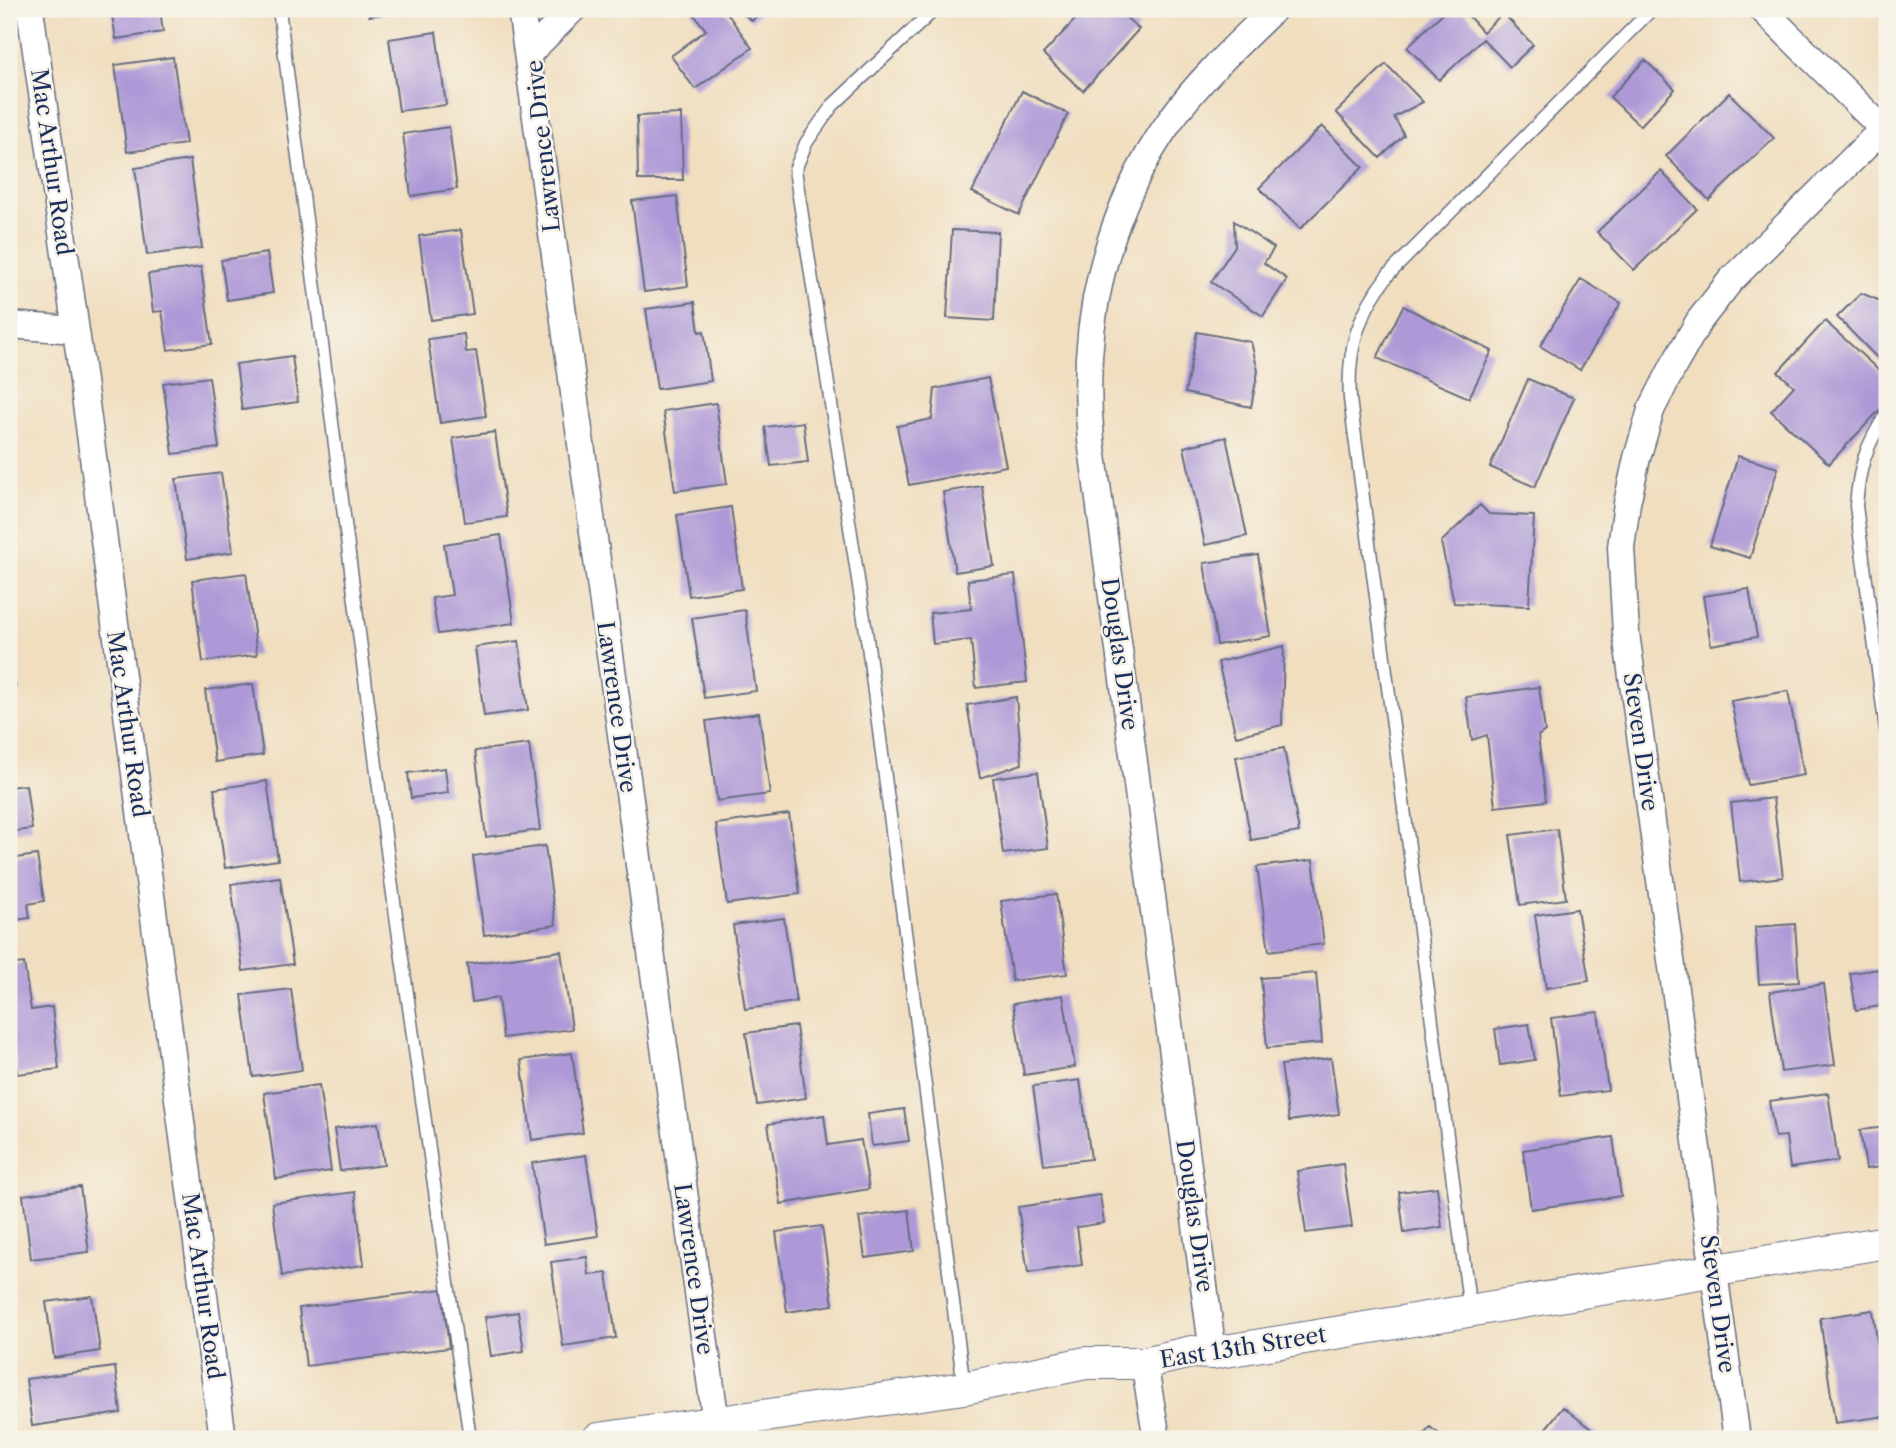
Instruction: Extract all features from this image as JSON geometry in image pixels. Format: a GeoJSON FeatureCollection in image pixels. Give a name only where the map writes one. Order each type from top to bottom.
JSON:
{"type":"FeatureCollection","features":[{"type":"Feature","properties":{"kind":"street","name":"Mac Arthur Road"},"geometry":{"type":"LineString","coordinates":[[30,9],[223,1439]]}},
{"type":"Feature","properties":{"kind":"street"},"geometry":{"type":"LineString","coordinates":[[521,9],[528,54]]}},
{"type":"Feature","properties":{"kind":"street","name":"Lawrence Drive"},"geometry":{"type":"LineString","coordinates":[[573,9],[528,54],[716,1423]]}},
{"type":"Feature","properties":{"kind":"street","name":"Douglas Drive"},"geometry":{"type":"LineString","coordinates":[[1213,1353],[1091,440],[1087,358],[1092,317],[1110,240],[1121,208],[1137,176],[1173,117],[1274,9]]}},
{"type":"Feature","properties":{"kind":"street"},"geometry":{"type":"LineString","coordinates":[[1762,9],[1885,131]]}},
{"type":"Feature","properties":{"kind":"street","name":"Steven Drive"},"geometry":{"type":"LineString","coordinates":[[1737,1439],[1626,633],[1621,547],[1627,503],[1651,410],[1699,321],[1731,280],[1885,131]]}},
{"type":"Feature","properties":{"kind":"street"},"geometry":{"type":"LineString","coordinates":[[9,325],[75,330]]}},
{"type":"Feature","properties":{"kind":"street","name":"East 13th Street"},"geometry":{"type":"LineString","coordinates":[[598,1439],[964,1388],[1086,1363],[1144,1363],[1191,1352],[1213,1353],[1887,1242]]}},
{"type":"Feature","properties":{"kind":"street"},"geometry":{"type":"LineString","coordinates":[[1144,1363],[1157,1439]]}},
{"type":"Feature","properties":{"kind":"lane"},"geometry":{"type":"LineString","coordinates":[[279,9],[389,866],[470,1439]]}},
{"type":"Feature","properties":{"kind":"lane"},"geometry":{"type":"LineString","coordinates":[[935,9],[832,106],[806,143],[795,170],[867,638],[964,1388]]}},
{"type":"Feature","properties":{"kind":"lane"},"geometry":{"type":"LineString","coordinates":[[1470,1311],[1350,398],[1350,358],[1354,338],[1369,304],[1394,268],[1652,9]]}},
{"type":"Feature","properties":{"kind":"lane"},"geometry":{"type":"LineString","coordinates":[[1887,414],[1864,453],[1856,506],[1887,737]]}},
{"type":"Feature","properties":{"kind":"building"},"geometry":{"type":"Polygon","coordinates":[[[111,9],[160,9],[163,32],[116,39],[111,9]]]}},
{"type":"Feature","properties":{"kind":"building"},"geometry":{"type":"Polygon","coordinates":[[[368,9],[407,9],[408,10],[369,16],[368,9]]]}},
{"type":"Feature","properties":{"kind":"building"},"geometry":{"type":"Polygon","coordinates":[[[697,9],[724,9],[752,48],[695,89],[671,56],[706,30],[692,12],[697,9]]]}},
{"type":"Feature","properties":{"kind":"building"},"geometry":{"type":"Polygon","coordinates":[[[738,9],[763,9],[752,21],[738,9]]]}},
{"type":"Feature","properties":{"kind":"building"},"geometry":{"type":"Polygon","coordinates":[[[1085,9],[1117,9],[1139,29],[1083,91],[1043,54],[1085,9]]]}},
{"type":"Feature","properties":{"kind":"building"},"geometry":{"type":"Polygon","coordinates":[[[1447,9],[1462,9],[1483,32],[1503,13],[1533,45],[1510,67],[1483,39],[1439,80],[1407,47],[1447,9]]]}},
{"type":"Feature","properties":{"kind":"building"},"geometry":{"type":"Polygon","coordinates":[[[1887,9],[1887,24],[1876,12],[1887,9]]]}},
{"type":"Feature","properties":{"kind":"building"},"geometry":{"type":"Polygon","coordinates":[[[436,32],[446,105],[399,111],[389,39],[436,32]]]}},
{"type":"Feature","properties":{"kind":"building"},"geometry":{"type":"Polygon","coordinates":[[[173,57],[186,144],[127,152],[115,65],[173,57]]]}},
{"type":"Feature","properties":{"kind":"building"},"geometry":{"type":"Polygon","coordinates":[[[1645,60],[1675,89],[1640,126],[1610,97],[1645,60]]]}},
{"type":"Feature","properties":{"kind":"building"},"geometry":{"type":"Polygon","coordinates":[[[1386,64],[1423,102],[1394,117],[1404,135],[1380,158],[1336,112],[1386,64]]]}},
{"type":"Feature","properties":{"kind":"building"},"geometry":{"type":"Polygon","coordinates":[[[1022,91],[1068,114],[1019,215],[972,192],[1022,91]]]}},
{"type":"Feature","properties":{"kind":"building"},"geometry":{"type":"Polygon","coordinates":[[[1729,93],[1774,138],[1709,200],[1666,156],[1729,93]]]}},
{"type":"Feature","properties":{"kind":"building"},"geometry":{"type":"Polygon","coordinates":[[[681,114],[683,180],[638,180],[637,116],[681,114]]]}},
{"type":"Feature","properties":{"kind":"building"},"geometry":{"type":"Polygon","coordinates":[[[1322,126],[1363,167],[1300,229],[1259,188],[1322,126]]]}},
{"type":"Feature","properties":{"kind":"building"},"geometry":{"type":"Polygon","coordinates":[[[449,127],[457,189],[411,196],[403,134],[449,127]]]}},
{"type":"Feature","properties":{"kind":"building"},"geometry":{"type":"Polygon","coordinates":[[[190,160],[202,248],[147,255],[135,168],[190,160]]]}},
{"type":"Feature","properties":{"kind":"building"},"geometry":{"type":"Polygon","coordinates":[[[1661,171],[1697,209],[1634,270],[1597,232],[1661,171]]]}},
{"type":"Feature","properties":{"kind":"building"},"geometry":{"type":"Polygon","coordinates":[[[677,196],[688,286],[644,292],[632,201],[677,196]]]}},
{"type":"Feature","properties":{"kind":"building"},"geometry":{"type":"Polygon","coordinates":[[[1234,221],[1274,248],[1264,263],[1287,279],[1263,316],[1211,282],[1235,246],[1234,221]]]}},
{"type":"Feature","properties":{"kind":"building"},"geometry":{"type":"Polygon","coordinates":[[[461,230],[473,314],[431,320],[419,236],[461,230]]]}},
{"type":"Feature","properties":{"kind":"building"},"geometry":{"type":"Polygon","coordinates":[[[952,230],[998,232],[994,321],[947,318],[952,230]]]}},
{"type":"Feature","properties":{"kind":"building"},"geometry":{"type":"Polygon","coordinates":[[[267,253],[273,293],[227,300],[221,260],[267,253]]]}},
{"type":"Feature","properties":{"kind":"building"},"geometry":{"type":"Polygon","coordinates":[[[201,267],[212,344],[168,350],[162,311],[153,312],[148,274],[201,267]]]}},
{"type":"Feature","properties":{"kind":"building"},"geometry":{"type":"Polygon","coordinates":[[[1581,279],[1621,303],[1580,370],[1540,346],[1581,279]]]}},
{"type":"Feature","properties":{"kind":"building"},"geometry":{"type":"Polygon","coordinates":[[[1861,293],[1883,302],[1887,298],[1887,368],[1837,317],[1861,293]]]}},
{"type":"Feature","properties":{"kind":"building"},"geometry":{"type":"Polygon","coordinates":[[[695,302],[699,332],[704,331],[711,381],[657,389],[646,309],[695,302]]]}},
{"type":"Feature","properties":{"kind":"building"},"geometry":{"type":"Polygon","coordinates":[[[1403,306],[1492,351],[1469,398],[1377,358],[1403,306]]]}},
{"type":"Feature","properties":{"kind":"building"},"geometry":{"type":"Polygon","coordinates":[[[1825,321],[1887,378],[1887,402],[1829,464],[1771,411],[1794,386],[1778,372],[1825,321]]]}},
{"type":"Feature","properties":{"kind":"building"},"geometry":{"type":"Polygon","coordinates":[[[1197,332],[1251,342],[1258,371],[1251,407],[1185,393],[1197,332]]]}},
{"type":"Feature","properties":{"kind":"building"},"geometry":{"type":"Polygon","coordinates":[[[464,334],[466,352],[476,351],[486,416],[440,423],[428,339],[464,334]]]}},
{"type":"Feature","properties":{"kind":"building"},"geometry":{"type":"Polygon","coordinates":[[[292,356],[298,402],[242,410],[236,364],[292,356]]]}},
{"type":"Feature","properties":{"kind":"building"},"geometry":{"type":"Polygon","coordinates":[[[209,377],[219,448],[173,454],[163,383],[209,377]]]}},
{"type":"Feature","properties":{"kind":"building"},"geometry":{"type":"Polygon","coordinates":[[[988,378],[1006,466],[909,485],[897,426],[932,419],[935,389],[988,378]]]}},
{"type":"Feature","properties":{"kind":"building"},"geometry":{"type":"Polygon","coordinates":[[[1528,379],[1574,398],[1535,487],[1490,467],[1528,379]]]}},
{"type":"Feature","properties":{"kind":"building"},"geometry":{"type":"Polygon","coordinates":[[[716,403],[727,484],[675,491],[663,411],[716,403]]]}},
{"type":"Feature","properties":{"kind":"building"},"geometry":{"type":"Polygon","coordinates":[[[803,422],[808,462],[771,466],[765,427],[803,422]]]}},
{"type":"Feature","properties":{"kind":"building"},"geometry":{"type":"Polygon","coordinates":[[[495,432],[507,517],[465,522],[453,438],[495,432]]]}},
{"type":"Feature","properties":{"kind":"building"},"geometry":{"type":"Polygon","coordinates":[[[1226,437],[1247,536],[1205,545],[1184,447],[1226,437]]]}},
{"type":"Feature","properties":{"kind":"building"},"geometry":{"type":"Polygon","coordinates":[[[1738,456],[1778,468],[1750,558],[1710,546],[1738,456]]]}},
{"type":"Feature","properties":{"kind":"building"},"geometry":{"type":"Polygon","coordinates":[[[221,473],[233,552],[187,559],[176,479],[221,473]]]}},
{"type":"Feature","properties":{"kind":"building"},"geometry":{"type":"Polygon","coordinates":[[[982,486],[994,566],[955,572],[943,492],[982,486]]]}},
{"type":"Feature","properties":{"kind":"building"},"geometry":{"type":"Polygon","coordinates":[[[1480,505],[1489,514],[1534,516],[1529,606],[1454,603],[1441,542],[1480,505]]]}},
{"type":"Feature","properties":{"kind":"building"},"geometry":{"type":"Polygon","coordinates":[[[731,507],[742,589],[689,596],[677,515],[731,507]]]}},
{"type":"Feature","properties":{"kind":"building"},"geometry":{"type":"Polygon","coordinates":[[[501,535],[514,623],[438,634],[432,598],[452,595],[444,544],[501,535]]]}},
{"type":"Feature","properties":{"kind":"building"},"geometry":{"type":"Polygon","coordinates":[[[1258,555],[1271,636],[1217,645],[1204,563],[1258,555]]]}},
{"type":"Feature","properties":{"kind":"building"},"geometry":{"type":"Polygon","coordinates":[[[246,573],[257,655],[203,662],[192,580],[246,573]]]}},
{"type":"Feature","properties":{"kind":"building"},"geometry":{"type":"Polygon","coordinates":[[[1015,575],[1027,682],[976,688],[971,640],[933,644],[930,613],[971,609],[968,580],[1015,575]]]}},
{"type":"Feature","properties":{"kind":"building"},"geometry":{"type":"Polygon","coordinates":[[[1749,589],[1757,637],[1711,645],[1703,596],[1749,589]]]}},
{"type":"Feature","properties":{"kind":"building"},"geometry":{"type":"Polygon","coordinates":[[[745,610],[756,691],[704,698],[692,618],[745,610]]]}},
{"type":"Feature","properties":{"kind":"building"},"geometry":{"type":"Polygon","coordinates":[[[519,641],[528,710],[484,716],[475,647],[519,641]]]}},
{"type":"Feature","properties":{"kind":"building"},"geometry":{"type":"Polygon","coordinates":[[[1284,646],[1282,725],[1236,736],[1218,662],[1284,646]]]}},
{"type":"Feature","properties":{"kind":"building"},"geometry":{"type":"Polygon","coordinates":[[[9,650],[16,687],[9,688],[9,650]]]}},
{"type":"Feature","properties":{"kind":"building"},"geometry":{"type":"Polygon","coordinates":[[[253,684],[263,755],[215,762],[205,690],[253,684]]]}},
{"type":"Feature","properties":{"kind":"building"},"geometry":{"type":"Polygon","coordinates":[[[1539,687],[1545,731],[1538,736],[1546,801],[1495,807],[1487,735],[1472,740],[1466,697],[1539,687]]]}},
{"type":"Feature","properties":{"kind":"building"},"geometry":{"type":"Polygon","coordinates":[[[1788,691],[1804,775],[1748,785],[1731,701],[1788,691]]]}},
{"type":"Feature","properties":{"kind":"building"},"geometry":{"type":"Polygon","coordinates":[[[1016,697],[1022,764],[980,778],[967,705],[1016,697]]]}},
{"type":"Feature","properties":{"kind":"building"},"geometry":{"type":"Polygon","coordinates":[[[759,713],[770,794],[717,801],[706,721],[759,713]]]}},
{"type":"Feature","properties":{"kind":"building"},"geometry":{"type":"Polygon","coordinates":[[[529,744],[540,830],[486,837],[475,751],[529,744]]]}},
{"type":"Feature","properties":{"kind":"building"},"geometry":{"type":"Polygon","coordinates":[[[1284,748],[1299,832],[1251,840],[1236,757],[1284,748]]]}},
{"type":"Feature","properties":{"kind":"building"},"geometry":{"type":"Polygon","coordinates":[[[445,768],[448,793],[411,798],[408,773],[445,768]]]}},
{"type":"Feature","properties":{"kind":"building"},"geometry":{"type":"Polygon","coordinates":[[[1038,772],[1048,848],[1003,854],[993,778],[1038,772]]]}},
{"type":"Feature","properties":{"kind":"building"},"geometry":{"type":"Polygon","coordinates":[[[267,781],[278,860],[225,868],[214,789],[267,781]]]}},
{"type":"Feature","properties":{"kind":"building"},"geometry":{"type":"Polygon","coordinates":[[[26,785],[32,829],[9,832],[9,787],[26,785]]]}},
{"type":"Feature","properties":{"kind":"building"},"geometry":{"type":"Polygon","coordinates":[[[1773,798],[1783,877],[1740,882],[1731,803],[1773,798]]]}},
{"type":"Feature","properties":{"kind":"building"},"geometry":{"type":"Polygon","coordinates":[[[789,814],[800,894],[727,904],[716,824],[789,814]]]}},
{"type":"Feature","properties":{"kind":"building"},"geometry":{"type":"Polygon","coordinates":[[[1557,829],[1566,899],[1520,905],[1510,835],[1557,829]]]}},
{"type":"Feature","properties":{"kind":"building"},"geometry":{"type":"Polygon","coordinates":[[[545,846],[556,925],[484,935],[473,856],[545,846]]]}},
{"type":"Feature","properties":{"kind":"building"},"geometry":{"type":"Polygon","coordinates":[[[37,855],[44,901],[28,904],[30,918],[9,921],[9,859],[37,855]]]}},
{"type":"Feature","properties":{"kind":"building"},"geometry":{"type":"Polygon","coordinates":[[[1313,860],[1324,944],[1269,951],[1257,867],[1313,860]]]}},
{"type":"Feature","properties":{"kind":"building"},"geometry":{"type":"Polygon","coordinates":[[[280,877],[293,964],[243,971],[231,884],[280,877]]]}},
{"type":"Feature","properties":{"kind":"building"},"geometry":{"type":"Polygon","coordinates":[[[1056,894],[1067,974],[1012,981],[1001,901],[1056,894]]]}},
{"type":"Feature","properties":{"kind":"building"},"geometry":{"type":"Polygon","coordinates":[[[1577,909],[1589,981],[1546,988],[1535,915],[1577,909]]]}},
{"type":"Feature","properties":{"kind":"building"},"geometry":{"type":"Polygon","coordinates":[[[784,918],[796,1002],[745,1009],[733,925],[784,918]]]}},
{"type":"Feature","properties":{"kind":"building"},"geometry":{"type":"Polygon","coordinates":[[[1795,924],[1799,982],[1759,984],[1755,927],[1795,924]]]}},
{"type":"Feature","properties":{"kind":"building"},"geometry":{"type":"Polygon","coordinates":[[[561,951],[572,1029],[503,1038],[498,998],[472,1002],[467,964],[561,951]]]}},
{"type":"Feature","properties":{"kind":"building"},"geometry":{"type":"Polygon","coordinates":[[[24,963],[31,1010],[52,1007],[59,1069],[17,1074],[14,1051],[9,1052],[9,965],[24,963]]]}},
{"type":"Feature","properties":{"kind":"building"},"geometry":{"type":"Polygon","coordinates":[[[1887,968],[1887,1005],[1856,1010],[1850,973],[1887,968]]]}},
{"type":"Feature","properties":{"kind":"building"},"geometry":{"type":"Polygon","coordinates":[[[1316,973],[1322,1043],[1267,1048],[1261,978],[1316,973]]]}},
{"type":"Feature","properties":{"kind":"building"},"geometry":{"type":"Polygon","coordinates":[[[1824,984],[1835,1065],[1781,1072],[1770,992],[1824,984]]]}},
{"type":"Feature","properties":{"kind":"building"},"geometry":{"type":"Polygon","coordinates":[[[291,989],[302,1070],[253,1077],[242,995],[291,989]]]}},
{"type":"Feature","properties":{"kind":"building"},"geometry":{"type":"Polygon","coordinates":[[[1063,995],[1075,1067],[1024,1075],[1013,1004],[1063,995]]]}},
{"type":"Feature","properties":{"kind":"building"},"geometry":{"type":"Polygon","coordinates":[[[1598,1012],[1608,1090],[1561,1096],[1551,1018],[1598,1012]]]}},
{"type":"Feature","properties":{"kind":"building"},"geometry":{"type":"Polygon","coordinates":[[[1529,1024],[1535,1060],[1500,1065],[1495,1029],[1529,1024]]]}},
{"type":"Feature","properties":{"kind":"building"},"geometry":{"type":"Polygon","coordinates":[[[796,1026],[806,1098],[757,1105],[746,1033],[796,1026]]]}},
{"type":"Feature","properties":{"kind":"building"},"geometry":{"type":"Polygon","coordinates":[[[572,1053],[583,1133],[532,1140],[521,1060],[572,1053]]]}},
{"type":"Feature","properties":{"kind":"building"},"geometry":{"type":"Polygon","coordinates":[[[1331,1058],[1339,1114],[1289,1121],[1281,1065],[1331,1058]]]}},
{"type":"Feature","properties":{"kind":"building"},"geometry":{"type":"Polygon","coordinates":[[[1080,1080],[1091,1159],[1044,1165],[1033,1086],[1080,1080]]]}},
{"type":"Feature","properties":{"kind":"building"},"geometry":{"type":"Polygon","coordinates":[[[319,1085],[331,1171],[276,1179],[264,1093],[319,1085]]]}},
{"type":"Feature","properties":{"kind":"building"},"geometry":{"type":"Polygon","coordinates":[[[1828,1093],[1838,1161],[1790,1168],[1786,1136],[1775,1137],[1769,1101],[1828,1093]]]}},
{"type":"Feature","properties":{"kind":"building"},"geometry":{"type":"Polygon","coordinates":[[[904,1109],[909,1141],[872,1146],[868,1114],[904,1109]]]}},
{"type":"Feature","properties":{"kind":"building"},"geometry":{"type":"Polygon","coordinates":[[[824,1115],[828,1145],[861,1140],[869,1189],[781,1204],[768,1124],[824,1115]]]}},
{"type":"Feature","properties":{"kind":"building"},"geometry":{"type":"Polygon","coordinates":[[[378,1123],[384,1165],[340,1171],[334,1129],[378,1123]]]}},
{"type":"Feature","properties":{"kind":"building"},"geometry":{"type":"Polygon","coordinates":[[[1887,1127],[1887,1166],[1866,1169],[1860,1130],[1887,1127]]]}},
{"type":"Feature","properties":{"kind":"building"},"geometry":{"type":"Polygon","coordinates":[[[1613,1137],[1621,1196],[1531,1209],[1523,1150],[1613,1137]]]}},
{"type":"Feature","properties":{"kind":"building"},"geometry":{"type":"Polygon","coordinates":[[[586,1155],[598,1236],[544,1244],[532,1163],[586,1155]]]}},
{"type":"Feature","properties":{"kind":"building"},"geometry":{"type":"Polygon","coordinates":[[[1343,1164],[1352,1227],[1306,1233],[1297,1171],[1343,1164]]]}},
{"type":"Feature","properties":{"kind":"building"},"geometry":{"type":"Polygon","coordinates":[[[80,1187],[89,1252],[31,1259],[23,1195],[80,1187]]]}},
{"type":"Feature","properties":{"kind":"building"},"geometry":{"type":"Polygon","coordinates":[[[1437,1187],[1442,1227],[1404,1233],[1399,1192],[1437,1187]]]}},
{"type":"Feature","properties":{"kind":"building"},"geometry":{"type":"Polygon","coordinates":[[[355,1192],[364,1265],[282,1276],[272,1203],[355,1192]]]}},
{"type":"Feature","properties":{"kind":"building"},"geometry":{"type":"Polygon","coordinates":[[[1100,1195],[1104,1223],[1077,1227],[1082,1265],[1028,1273],[1018,1207],[1100,1195]]]}},
{"type":"Feature","properties":{"kind":"building"},"geometry":{"type":"Polygon","coordinates":[[[909,1210],[914,1251],[865,1258],[859,1217],[909,1210]]]}},
{"type":"Feature","properties":{"kind":"building"},"geometry":{"type":"Polygon","coordinates":[[[822,1226],[833,1305],[787,1312],[776,1232],[822,1226]]]}},
{"type":"Feature","properties":{"kind":"building"},"geometry":{"type":"Polygon","coordinates":[[[587,1257],[589,1275],[607,1273],[616,1338],[563,1346],[551,1262],[587,1257]]]}},
{"type":"Feature","properties":{"kind":"building"},"geometry":{"type":"Polygon","coordinates":[[[442,1289],[449,1348],[306,1366],[299,1308],[442,1289]]]}},
{"type":"Feature","properties":{"kind":"building"},"geometry":{"type":"Polygon","coordinates":[[[92,1296],[100,1351],[54,1358],[46,1302],[92,1296]]]}},
{"type":"Feature","properties":{"kind":"building"},"geometry":{"type":"Polygon","coordinates":[[[1873,1310],[1887,1416],[1835,1423],[1820,1318],[1873,1310]]]}},
{"type":"Feature","properties":{"kind":"building"},"geometry":{"type":"Polygon","coordinates":[[[518,1312],[524,1351],[491,1356],[485,1317],[518,1312]]]}},
{"type":"Feature","properties":{"kind":"building"},"geometry":{"type":"Polygon","coordinates":[[[115,1367],[121,1413],[32,1426],[26,1379],[115,1367]]]}},
{"type":"Feature","properties":{"kind":"building"},"geometry":{"type":"Polygon","coordinates":[[[1563,1407],[1604,1439],[1537,1439],[1563,1407]]]}},
{"type":"Feature","properties":{"kind":"building"},"geometry":{"type":"Polygon","coordinates":[[[1430,1427],[1446,1439],[1420,1439],[1430,1427]]]}},
{"type":"Feature","properties":{"kind":"building"},"geometry":{"type":"Polygon","coordinates":[[[1877,1434],[1878,1439],[1852,1439],[1852,1438],[1877,1434]]]}}]}
